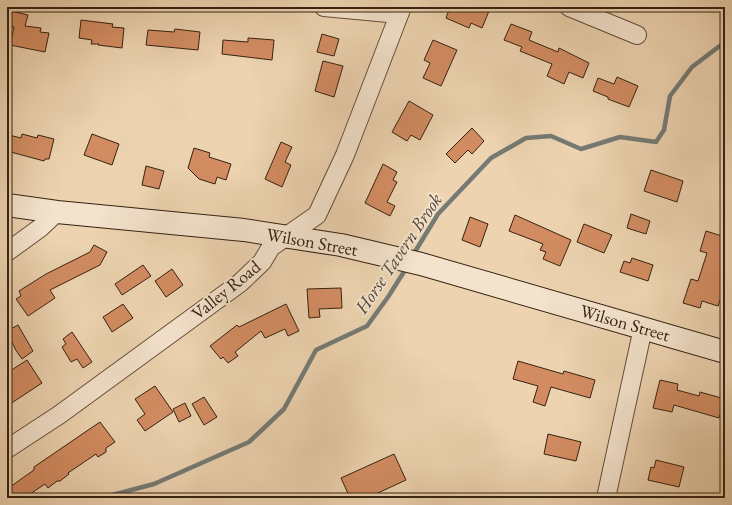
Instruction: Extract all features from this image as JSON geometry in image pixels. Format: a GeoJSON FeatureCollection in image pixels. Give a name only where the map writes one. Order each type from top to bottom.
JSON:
{"type":"FeatureCollection","features":[{"type":"Feature","properties":{"kind":"main road","name":"Wilson Street"},"geometry":{"type":"LineString","coordinates":[[7,205],[57,212],[244,230],[341,245],[421,264],[725,352]]}},
{"type":"Feature","properties":{"kind":"street"},"geometry":{"type":"LineString","coordinates":[[324,7],[401,11]]}},
{"type":"Feature","properties":{"kind":"street"},"geometry":{"type":"LineString","coordinates":[[569,7],[637,35]]}},
{"type":"Feature","properties":{"kind":"street","name":"Valley Road"},"geometry":{"type":"LineString","coordinates":[[7,449],[59,415],[252,274],[271,248],[317,215],[345,155],[401,11]]}},
{"type":"Feature","properties":{"kind":"street"},"geometry":{"type":"LineString","coordinates":[[7,252],[40,228],[57,212]]}},
{"type":"Feature","properties":{"kind":"street"},"geometry":{"type":"LineString","coordinates":[[606,498],[643,328]]}},
{"type":"Feature","properties":{"kind":"building"},"geometry":{"type":"Polygon","coordinates":[[[450,7],[479,7],[489,11],[482,28],[471,23],[469,28],[446,18],[450,7]]]}},
{"type":"Feature","properties":{"kind":"building"},"geometry":{"type":"Polygon","coordinates":[[[11,11],[28,15],[25,26],[41,28],[40,32],[49,33],[45,52],[10,45],[14,27],[8,26],[11,11]]]}},
{"type":"Feature","properties":{"kind":"building"},"geometry":{"type":"Polygon","coordinates":[[[81,20],[113,24],[112,27],[124,28],[122,48],[91,44],[92,40],[79,38],[81,20]]]}},
{"type":"Feature","properties":{"kind":"building"},"geometry":{"type":"Polygon","coordinates":[[[511,24],[532,32],[529,40],[558,52],[559,48],[589,63],[583,78],[569,72],[564,84],[547,76],[552,64],[520,51],[522,47],[504,40],[511,24]]]}},
{"type":"Feature","properties":{"kind":"building"},"geometry":{"type":"Polygon","coordinates":[[[175,29],[200,32],[198,50],[146,45],[148,30],[174,32],[175,29]]]}},
{"type":"Feature","properties":{"kind":"building"},"geometry":{"type":"Polygon","coordinates":[[[322,34],[339,39],[334,56],[317,52],[322,34]]]}},
{"type":"Feature","properties":{"kind":"building"},"geometry":{"type":"Polygon","coordinates":[[[248,38],[274,40],[272,60],[222,54],[223,40],[248,42],[248,38]]]}},
{"type":"Feature","properties":{"kind":"building"},"geometry":{"type":"Polygon","coordinates":[[[433,40],[457,50],[441,86],[423,78],[430,63],[424,60],[433,40]]]}},
{"type":"Feature","properties":{"kind":"building"},"geometry":{"type":"Polygon","coordinates":[[[323,61],[343,66],[334,97],[315,91],[323,61]]]}},
{"type":"Feature","properties":{"kind":"building"},"geometry":{"type":"Polygon","coordinates":[[[617,77],[638,86],[629,107],[608,99],[608,97],[593,91],[598,78],[614,84],[617,77]]]}},
{"type":"Feature","properties":{"kind":"building"},"geometry":{"type":"Polygon","coordinates":[[[409,101],[433,115],[420,140],[411,135],[407,141],[392,132],[409,101]]]}},
{"type":"Feature","properties":{"kind":"building"},"geometry":{"type":"Polygon","coordinates":[[[472,128],[484,141],[472,154],[468,150],[455,163],[446,154],[472,128]]]}},
{"type":"Feature","properties":{"kind":"building"},"geometry":{"type":"Polygon","coordinates":[[[22,134],[37,138],[38,135],[54,139],[49,159],[45,159],[44,161],[7,151],[7,141],[9,135],[21,138],[22,134]]]}},
{"type":"Feature","properties":{"kind":"building"},"geometry":{"type":"Polygon","coordinates":[[[92,134],[119,144],[112,165],[84,155],[92,134]]]}},
{"type":"Feature","properties":{"kind":"building"},"geometry":{"type":"Polygon","coordinates":[[[281,142],[292,147],[285,162],[291,165],[282,187],[265,179],[281,142]]]}},
{"type":"Feature","properties":{"kind":"building"},"geometry":{"type":"Polygon","coordinates":[[[194,148],[210,153],[209,157],[231,164],[226,180],[217,177],[215,184],[199,179],[188,168],[194,148]]]}},
{"type":"Feature","properties":{"kind":"building"},"geometry":{"type":"Polygon","coordinates":[[[383,164],[397,172],[393,180],[397,182],[387,202],[395,206],[390,216],[365,203],[383,164]]]}},
{"type":"Feature","properties":{"kind":"building"},"geometry":{"type":"Polygon","coordinates":[[[146,166],[164,171],[159,189],[142,185],[146,166]]]}},
{"type":"Feature","properties":{"kind":"building"},"geometry":{"type":"Polygon","coordinates":[[[651,170],[683,181],[677,202],[644,191],[651,170]]]}},
{"type":"Feature","properties":{"kind":"building"},"geometry":{"type":"Polygon","coordinates":[[[631,214],[650,221],[646,234],[627,228],[631,214]]]}},
{"type":"Feature","properties":{"kind":"building"},"geometry":{"type":"Polygon","coordinates":[[[515,215],[571,240],[560,266],[543,259],[546,252],[540,250],[543,244],[509,231],[515,215]]]}},
{"type":"Feature","properties":{"kind":"building"},"geometry":{"type":"Polygon","coordinates":[[[470,217],[488,224],[480,247],[462,240],[470,217]]]}},
{"type":"Feature","properties":{"kind":"building"},"geometry":{"type":"Polygon","coordinates":[[[584,224],[612,235],[604,253],[577,242],[584,224]]]}},
{"type":"Feature","properties":{"kind":"building"},"geometry":{"type":"Polygon","coordinates":[[[706,231],[725,237],[725,276],[721,289],[724,289],[718,306],[702,301],[700,308],[683,303],[691,279],[698,281],[707,253],[700,251],[706,231]]]}},
{"type":"Feature","properties":{"kind":"building"},"geometry":{"type":"Polygon","coordinates":[[[94,245],[107,252],[100,265],[50,290],[55,298],[28,316],[16,299],[21,296],[19,291],[46,274],[90,252],[94,245]]]}},
{"type":"Feature","properties":{"kind":"building"},"geometry":{"type":"Polygon","coordinates":[[[632,258],[653,265],[648,281],[620,272],[624,261],[630,263],[632,258]]]}},
{"type":"Feature","properties":{"kind":"building"},"geometry":{"type":"Polygon","coordinates":[[[143,265],[151,276],[122,295],[115,284],[143,265]]]}},
{"type":"Feature","properties":{"kind":"building"},"geometry":{"type":"Polygon","coordinates":[[[172,269],[183,285],[166,297],[155,281],[172,269]]]}},
{"type":"Feature","properties":{"kind":"building"},"geometry":{"type":"Polygon","coordinates":[[[341,288],[342,308],[319,309],[320,317],[309,318],[307,289],[341,288]]]}},
{"type":"Feature","properties":{"kind":"building"},"geometry":{"type":"Polygon","coordinates":[[[123,304],[133,318],[112,332],[103,317],[123,304]]]}},
{"type":"Feature","properties":{"kind":"building"},"geometry":{"type":"Polygon","coordinates":[[[286,304],[299,331],[288,336],[285,329],[265,338],[261,331],[235,352],[238,356],[228,363],[223,357],[221,359],[210,346],[237,325],[239,327],[286,304]]]}},
{"type":"Feature","properties":{"kind":"building"},"geometry":{"type":"Polygon","coordinates":[[[18,325],[33,351],[22,359],[7,333],[7,331],[18,325]]]}},
{"type":"Feature","properties":{"kind":"building"},"geometry":{"type":"Polygon","coordinates":[[[72,332],[92,362],[83,368],[77,359],[71,362],[62,347],[66,344],[63,339],[72,332]]]}},
{"type":"Feature","properties":{"kind":"building"},"geometry":{"type":"Polygon","coordinates":[[[27,360],[42,383],[7,406],[7,373],[27,360]]]}},
{"type":"Feature","properties":{"kind":"building"},"geometry":{"type":"Polygon","coordinates":[[[518,361],[563,374],[564,371],[595,380],[590,398],[551,387],[545,406],[533,402],[538,386],[513,379],[518,361]]]}},
{"type":"Feature","properties":{"kind":"building"},"geometry":{"type":"Polygon","coordinates":[[[660,380],[678,384],[677,390],[699,396],[700,392],[725,399],[719,418],[674,405],[672,412],[653,408],[660,380]]]}},
{"type":"Feature","properties":{"kind":"building"},"geometry":{"type":"Polygon","coordinates":[[[155,386],[173,412],[145,431],[137,420],[145,414],[135,399],[155,386]]]}},
{"type":"Feature","properties":{"kind":"building"},"geometry":{"type":"Polygon","coordinates":[[[204,397],[217,417],[204,425],[192,404],[204,397]]]}},
{"type":"Feature","properties":{"kind":"building"},"geometry":{"type":"Polygon","coordinates":[[[185,403],[191,416],[179,422],[173,409],[185,403]]]}},
{"type":"Feature","properties":{"kind":"building"},"geometry":{"type":"Polygon","coordinates":[[[100,422],[115,442],[106,448],[106,452],[98,457],[96,454],[68,473],[69,474],[60,481],[57,481],[48,488],[45,484],[24,498],[7,498],[7,489],[34,470],[34,467],[100,422]]]}},
{"type":"Feature","properties":{"kind":"building"},"geometry":{"type":"Polygon","coordinates":[[[548,434],[581,442],[576,461],[544,454],[548,434]]]}},
{"type":"Feature","properties":{"kind":"building"},"geometry":{"type":"Polygon","coordinates":[[[394,454],[406,480],[367,498],[350,498],[341,478],[394,454]]]}},
{"type":"Feature","properties":{"kind":"building"},"geometry":{"type":"Polygon","coordinates":[[[656,460],[684,467],[679,487],[648,480],[651,467],[654,468],[656,460]]]}},
{"type":"Feature","properties":{"kind":"waterway","name":"Horse Tavern Brook"},"geometry":{"type":"LineString","coordinates":[[413,255],[438,214],[491,158],[526,138],[551,136],[581,149],[620,137],[656,142],[664,130],[670,96],[692,67],[725,42]]}},
{"type":"Feature","properties":{"kind":"waterway","name":"Horse Tavern Brook"},"geometry":{"type":"LineString","coordinates":[[101,498],[154,484],[249,442],[284,409],[316,350],[367,326],[407,267]]}}]}
